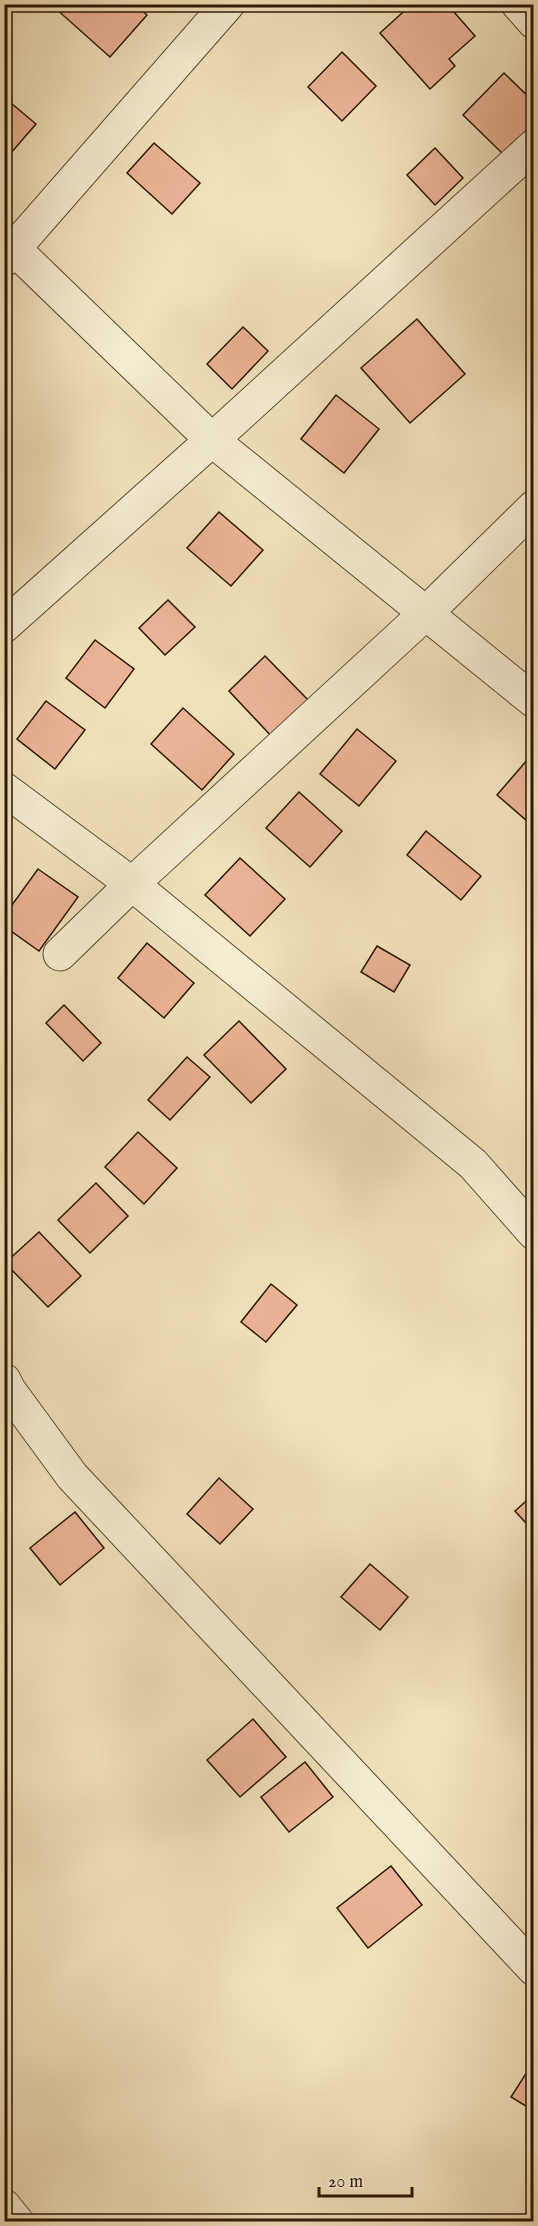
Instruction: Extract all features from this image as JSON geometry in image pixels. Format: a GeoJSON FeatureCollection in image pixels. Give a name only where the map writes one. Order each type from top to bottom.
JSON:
{"type":"FeatureCollection","features":[{"type":"Feature","properties":{"kind":"street"},"geometry":{"type":"LineString","coordinates":[[228,4],[8,249],[212,440],[534,701]]}},
{"type":"Feature","properties":{"kind":"street"},"geometry":{"type":"LineString","coordinates":[[518,4],[534,22]]}},
{"type":"Feature","properties":{"kind":"street"},"geometry":{"type":"LineString","coordinates":[[4,626],[534,146]]}},
{"type":"Feature","properties":{"kind":"street"},"geometry":{"type":"LineString","coordinates":[[60,954],[132,884],[426,613],[534,507]]}},
{"type":"Feature","properties":{"kind":"street"},"geometry":{"type":"LineString","coordinates":[[4,789],[132,884],[473,1164],[534,1233]]}},
{"type":"Feature","properties":{"kind":"street"},"geometry":{"type":"LineString","coordinates":[[4,1380],[72,1476],[534,1969]]}},
{"type":"Feature","properties":{"kind":"street"},"geometry":{"type":"LineString","coordinates":[[4,2206],[17,2222]]}},
{"type":"Feature","properties":{"kind":"building"},"geometry":{"type":"Polygon","coordinates":[[[58,4],[135,4],[147,15],[110,57],[55,8],[58,4]]]}},
{"type":"Feature","properties":{"kind":"building"},"geometry":{"type":"Polygon","coordinates":[[[412,4],[447,4],[475,36],[449,59],[455,66],[430,89],[380,33],[412,4]]]}},
{"type":"Feature","properties":{"kind":"building"},"geometry":{"type":"Polygon","coordinates":[[[342,52],[376,86],[342,121],[308,87],[342,52]]]}},
{"type":"Feature","properties":{"kind":"building"},"geometry":{"type":"Polygon","coordinates":[[[504,73],[534,102],[534,123],[503,154],[463,115],[504,73]]]}},
{"type":"Feature","properties":{"kind":"building"},"geometry":{"type":"Polygon","coordinates":[[[4,99],[36,124],[4,161],[4,99]]]}},
{"type":"Feature","properties":{"kind":"building"},"geometry":{"type":"Polygon","coordinates":[[[154,143],[200,183],[172,214],[127,173],[154,143]]]}},
{"type":"Feature","properties":{"kind":"building"},"geometry":{"type":"Polygon","coordinates":[[[435,148],[463,178],[435,205],[407,175],[435,148]]]}},
{"type":"Feature","properties":{"kind":"building"},"geometry":{"type":"Polygon","coordinates":[[[417,319],[465,374],[410,423],[361,368],[417,319]]]}},
{"type":"Feature","properties":{"kind":"building"},"geometry":{"type":"Polygon","coordinates":[[[243,327],[268,351],[232,389],[207,364],[243,327]]]}},
{"type":"Feature","properties":{"kind":"building"},"geometry":{"type":"Polygon","coordinates":[[[336,395],[379,429],[344,473],[301,439],[336,395]]]}},
{"type":"Feature","properties":{"kind":"building"},"geometry":{"type":"Polygon","coordinates":[[[219,512],[263,550],[231,586],[187,548],[219,512]]]}},
{"type":"Feature","properties":{"kind":"building"},"geometry":{"type":"Polygon","coordinates":[[[168,600],[195,627],[165,655],[139,628],[168,600]]]}},
{"type":"Feature","properties":{"kind":"building"},"geometry":{"type":"Polygon","coordinates":[[[95,640],[134,669],[105,708],[66,678],[95,640]]]}},
{"type":"Feature","properties":{"kind":"building"},"geometry":{"type":"Polygon","coordinates":[[[265,656],[311,703],[274,739],[229,691],[265,656]]]}},
{"type":"Feature","properties":{"kind":"building"},"geometry":{"type":"Polygon","coordinates":[[[46,701],[85,730],[55,769],[17,739],[46,701]]]}},
{"type":"Feature","properties":{"kind":"building"},"geometry":{"type":"Polygon","coordinates":[[[183,708],[234,754],[202,790],[151,744],[183,708]]]}},
{"type":"Feature","properties":{"kind":"building"},"geometry":{"type":"Polygon","coordinates":[[[357,729],[396,761],[359,806],[320,774],[357,729]]]}},
{"type":"Feature","properties":{"kind":"building"},"geometry":{"type":"Polygon","coordinates":[[[528,759],[534,763],[534,827],[497,795],[528,759]]]}},
{"type":"Feature","properties":{"kind":"building"},"geometry":{"type":"Polygon","coordinates":[[[299,792],[342,831],[310,867],[266,828],[299,792]]]}},
{"type":"Feature","properties":{"kind":"building"},"geometry":{"type":"Polygon","coordinates":[[[426,831],[481,876],[461,900],[407,855],[426,831]]]}},
{"type":"Feature","properties":{"kind":"building"},"geometry":{"type":"Polygon","coordinates":[[[240,858],[285,899],[250,936],[205,895],[240,858]]]}},
{"type":"Feature","properties":{"kind":"building"},"geometry":{"type":"Polygon","coordinates":[[[38,869],[78,897],[39,951],[4,926],[4,916],[38,869]]]}},
{"type":"Feature","properties":{"kind":"building"},"geometry":{"type":"Polygon","coordinates":[[[147,943],[194,983],[164,1018],[118,978],[147,943]]]}},
{"type":"Feature","properties":{"kind":"building"},"geometry":{"type":"Polygon","coordinates":[[[377,946],[410,965],[394,992],[361,972],[377,946]]]}},
{"type":"Feature","properties":{"kind":"building"},"geometry":{"type":"Polygon","coordinates":[[[64,1005],[101,1043],[83,1061],[46,1023],[64,1005]]]}},
{"type":"Feature","properties":{"kind":"building"},"geometry":{"type":"Polygon","coordinates":[[[239,1021],[286,1069],[251,1103],[204,1055],[239,1021]]]}},
{"type":"Feature","properties":{"kind":"building"},"geometry":{"type":"Polygon","coordinates":[[[187,1057],[210,1077],[170,1120],[148,1100],[187,1057]]]}},
{"type":"Feature","properties":{"kind":"building"},"geometry":{"type":"Polygon","coordinates":[[[138,1132],[177,1168],[144,1204],[105,1167],[138,1132]]]}},
{"type":"Feature","properties":{"kind":"building"},"geometry":{"type":"Polygon","coordinates":[[[96,1183],[128,1216],[90,1253],[58,1220],[96,1183]]]}},
{"type":"Feature","properties":{"kind":"building"},"geometry":{"type":"Polygon","coordinates":[[[39,1232],[81,1276],[48,1307],[5,1263],[39,1232]]]}},
{"type":"Feature","properties":{"kind":"building"},"geometry":{"type":"Polygon","coordinates":[[[271,1284],[297,1305],[266,1342],[241,1322],[271,1284]]]}},
{"type":"Feature","properties":{"kind":"building"},"geometry":{"type":"Polygon","coordinates":[[[4,1458],[12,1468],[4,1474],[4,1458]]]}},
{"type":"Feature","properties":{"kind":"building"},"geometry":{"type":"Polygon","coordinates":[[[219,1478],[253,1509],[220,1544],[187,1514],[219,1478]]]}},
{"type":"Feature","properties":{"kind":"building"},"geometry":{"type":"Polygon","coordinates":[[[534,1494],[534,1532],[515,1511],[534,1494]]]}},
{"type":"Feature","properties":{"kind":"building"},"geometry":{"type":"Polygon","coordinates":[[[75,1512],[104,1548],[60,1585],[30,1548],[75,1512]]]}},
{"type":"Feature","properties":{"kind":"building"},"geometry":{"type":"Polygon","coordinates":[[[370,1564],[408,1597],[380,1630],[341,1597],[370,1564]]]}},
{"type":"Feature","properties":{"kind":"building"},"geometry":{"type":"Polygon","coordinates":[[[253,1719],[286,1757],[240,1797],[207,1760],[253,1719]]]}},
{"type":"Feature","properties":{"kind":"building"},"geometry":{"type":"Polygon","coordinates":[[[305,1762],[333,1797],[289,1832],[261,1797],[305,1762]]]}},
{"type":"Feature","properties":{"kind":"building"},"geometry":{"type":"Polygon","coordinates":[[[391,1866],[422,1905],[368,1948],[337,1908],[391,1866]]]}},
{"type":"Feature","properties":{"kind":"building"},"geometry":{"type":"Polygon","coordinates":[[[534,2061],[534,2111],[511,2097],[534,2061]]]}}]}
